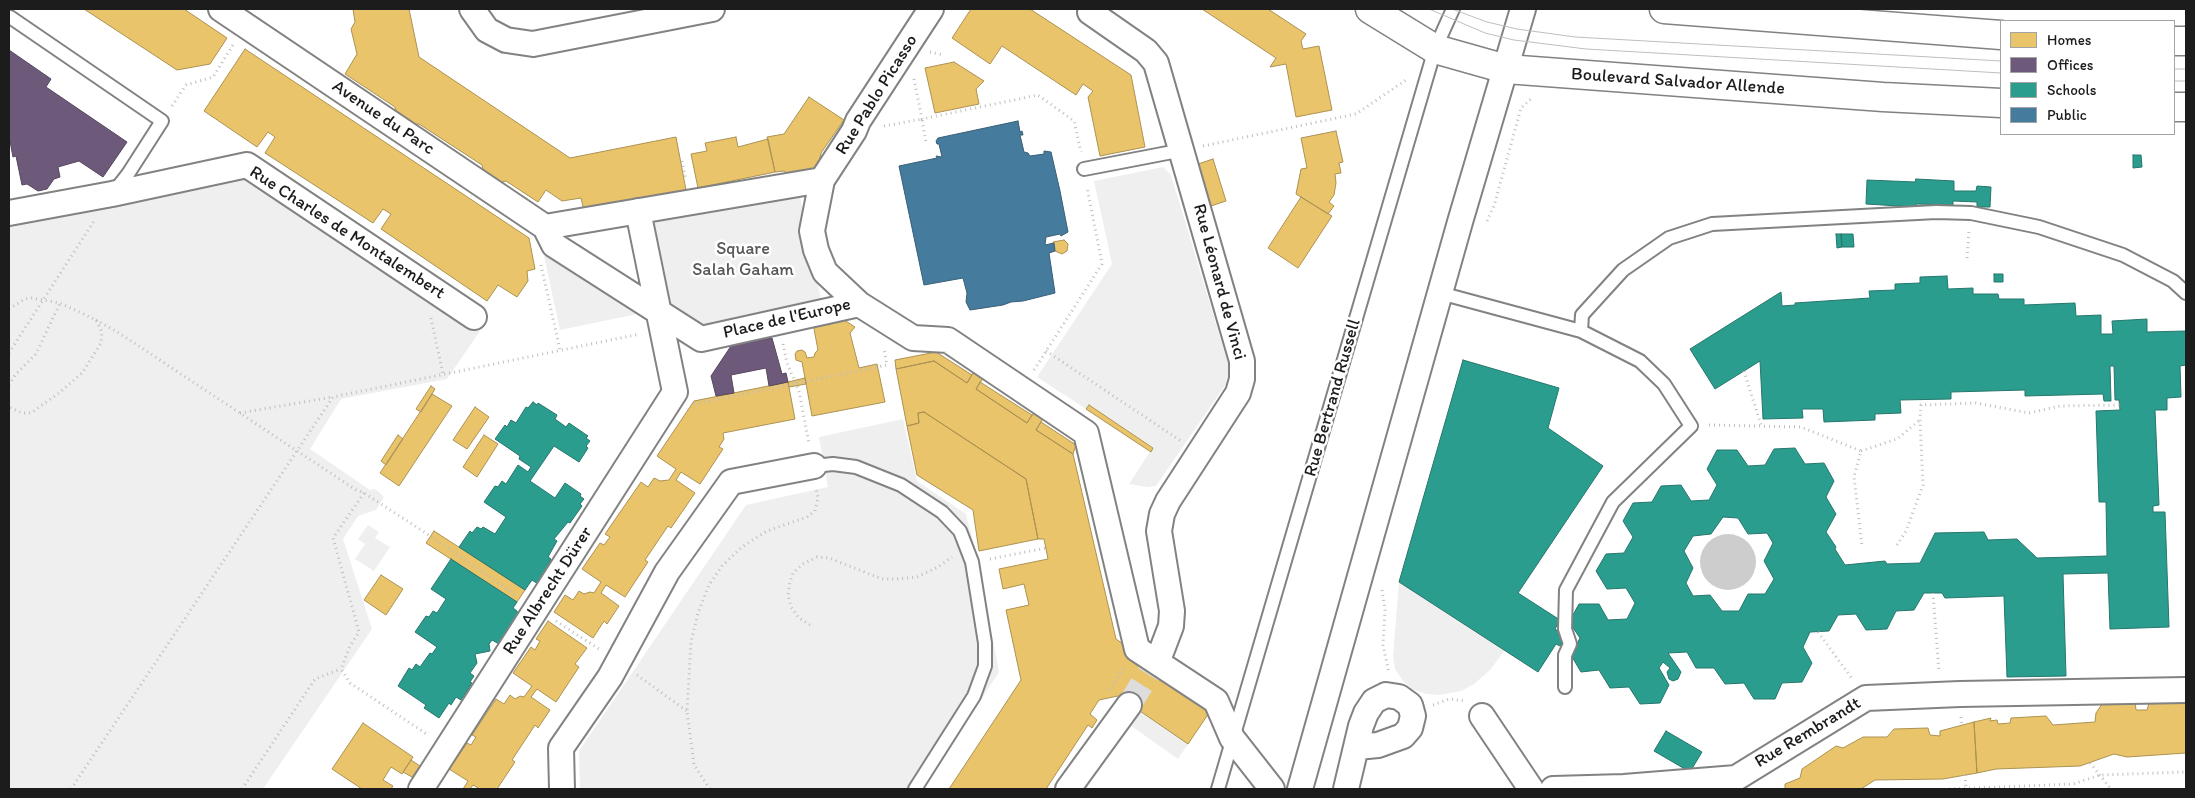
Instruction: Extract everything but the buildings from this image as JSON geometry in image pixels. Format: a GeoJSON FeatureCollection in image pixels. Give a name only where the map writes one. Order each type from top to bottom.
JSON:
{"type":"FeatureCollection","features":[{"type":"Feature","properties":{"kind":"street","name":"Avenue du Parc"},"geometry":{"type":"LineString","coordinates":[[220,9],[545,227]]}},
{"type":"Feature","properties":{"kind":"street"},"geometry":{"type":"LineString","coordinates":[[472,9],[487,30],[506,40],[533,44],[712,9]]}},
{"type":"Feature","properties":{"kind":"street","name":"Rue Pablo Picasso"},"geometry":{"type":"LineString","coordinates":[[822,180],[854,131],[858,121],[918,48],[931,9]]}},
{"type":"Feature","properties":{"kind":"street","name":"Boulevard Salvador Allende"},"geometry":{"type":"LineString","coordinates":[[1370,9],[1435,49],[1506,69],[1883,97],[2000,103]]}},
{"type":"Feature","properties":{"kind":"street"},"geometry":{"type":"LineString","coordinates":[[1300,789],[1440,293],[1523,9]]}},
{"type":"Feature","properties":{"kind":"street"},"geometry":{"type":"LineString","coordinates":[[1664,9],[2000,35]]}},
{"type":"Feature","properties":{"kind":"street","name":"Rue Léonard de Vinci"},"geometry":{"type":"LineString","coordinates":[[1096,13],[1146,50],[1156,63],[1183,150],[1242,361],[1242,379],[1238,393],[1168,501],[1162,514],[1159,531],[1172,611],[1171,626],[1160,655]]}},
{"type":"Feature","properties":{"kind":"street","name":"Rue Charles de Montalembert"},"geometry":{"type":"LineString","coordinates":[[9,213],[112,194],[247,165],[474,317]]}},
{"type":"Feature","properties":{"kind":"street"},"geometry":{"type":"LineString","coordinates":[[545,227],[822,180]]}},
{"type":"Feature","properties":{"kind":"street","name":"Place de l'Europe"},"geometry":{"type":"LineString","coordinates":[[822,180],[812,231],[816,250],[825,272],[869,310]]}},
{"type":"Feature","properties":{"kind":"street"},"geometry":{"type":"LineString","coordinates":[[638,211],[660,322],[669,401]]}},
{"type":"Feature","properties":{"kind":"street","name":"Place de l'Europe"},"geometry":{"type":"LineString","coordinates":[[545,227],[554,245],[660,322],[701,339],[869,310]]}},
{"type":"Feature","properties":{"kind":"street"},"geometry":{"type":"LineString","coordinates":[[869,310],[913,338],[948,340],[1086,433],[1137,649],[1216,701],[1232,738],[1266,781]]}},
{"type":"Feature","properties":{"kind":"street","name":"Rue Albrecht Dürer"},"geometry":{"type":"LineString","coordinates":[[421,789],[669,401]]}},
{"type":"Feature","properties":{"kind":"street"},"geometry":{"type":"LineString","coordinates":[[562,789],[561,748],[610,677],[667,572],[731,482],[814,466]]}},
{"type":"Feature","properties":{"kind":"street","name":"Rue Rembrandt"},"geometry":{"type":"LineString","coordinates":[[1553,789],[1735,784],[1866,698],[1941,694],[2186,690]]}},
{"type":"Feature","properties":{"kind":"street"},"geometry":{"type":"LineString","coordinates":[[1346,789],[1357,747],[1366,713],[1374,701],[1386,695],[1404,701],[1413,716],[1410,728],[1403,736],[1378,745],[1357,747]]}},
{"type":"Feature","properties":{"kind":"street"},"geometry":{"type":"LineString","coordinates":[[1068,789],[1129,705]]}},
{"type":"Feature","properties":{"kind":"street"},"geometry":{"type":"LineString","coordinates":[[1482,716],[1531,789]]}},
{"type":"Feature","properties":{"kind":"lane","name":"Rue Bertrand Russell"},"geometry":{"type":"LineString","coordinates":[[1218,789],[1435,49],[1453,9]]}},
{"type":"Feature","properties":{"kind":"lane"},"geometry":{"type":"LineString","coordinates":[[10,17],[162,121],[128,174],[112,194]]}},
{"type":"Feature","properties":{"kind":"lane"},"geometry":{"type":"LineString","coordinates":[[1084,169],[1183,150]]}},
{"type":"Feature","properties":{"kind":"lane"},"geometry":{"type":"LineString","coordinates":[[1581,331],[1582,315],[1623,270],[1669,238],[1712,224],[1936,212],[1971,213],[2039,227],[2124,255],[2173,281],[2186,293]]}},
{"type":"Feature","properties":{"kind":"lane"},"geometry":{"type":"LineString","coordinates":[[1440,293],[1581,331],[1640,360],[1664,384],[1691,426],[1612,502],[1566,590],[1565,629],[1570,644],[1565,655],[1565,687]]}},
{"type":"Feature","properties":{"kind":"lane"},"geometry":{"type":"LineString","coordinates":[[814,466],[833,464],[856,467],[901,485],[942,512],[960,531],[972,562],[986,643],[985,666],[974,696],[915,789]]}},
{"type":"Feature","properties":{"kind":"path"},"geometry":{"type":"LineString","coordinates":[[162,121],[186,85],[213,77],[246,25]]}},
{"type":"Feature","properties":{"kind":"path"},"geometry":{"type":"LineString","coordinates":[[926,143],[922,120],[918,48],[943,55]]}},
{"type":"Feature","properties":{"kind":"path"},"geometry":{"type":"LineString","coordinates":[[1183,150],[1356,114],[1406,80]]}},
{"type":"Feature","properties":{"kind":"path"},"geometry":{"type":"LineString","coordinates":[[854,131],[922,120],[1038,94],[1074,121],[1102,264],[1021,389]]}},
{"type":"Feature","properties":{"kind":"path"},"geometry":{"type":"LineString","coordinates":[[1486,222],[1494,206],[1522,108]]}},
{"type":"Feature","properties":{"kind":"path"},"geometry":{"type":"LineString","coordinates":[[9,353],[112,194]]}},
{"type":"Feature","properties":{"kind":"path"},"geometry":{"type":"LineString","coordinates":[[1967,258],[1971,213]]}},
{"type":"Feature","properties":{"kind":"path"},"geometry":{"type":"LineString","coordinates":[[545,227],[536,243],[560,350]]}},
{"type":"Feature","properties":{"kind":"path"},"geometry":{"type":"LineString","coordinates":[[425,285],[443,374]]}},
{"type":"Feature","properties":{"kind":"path"},"geometry":{"type":"LineString","coordinates":[[9,310],[25,299],[60,303],[119,332],[296,451],[356,490],[364,493],[590,643]]}},
{"type":"Feature","properties":{"kind":"path"},"geometry":{"type":"LineString","coordinates":[[9,385],[15,375],[36,354],[60,303]]}},
{"type":"Feature","properties":{"kind":"path"},"geometry":{"type":"LineString","coordinates":[[669,401],[795,383],[887,365],[869,310]]}},
{"type":"Feature","properties":{"kind":"path"},"geometry":{"type":"LineString","coordinates":[[9,407],[22,413],[31,413],[84,372],[101,343],[102,332],[96,320]]}},
{"type":"Feature","properties":{"kind":"path"},"geometry":{"type":"LineString","coordinates":[[240,413],[334,397],[560,350],[660,322]]}},
{"type":"Feature","properties":{"kind":"path"},"geometry":{"type":"LineString","coordinates":[[1046,351],[1199,452]]}},
{"type":"Feature","properties":{"kind":"path"},"geometry":{"type":"LineString","coordinates":[[785,354],[795,383],[808,436]]}},
{"type":"Feature","properties":{"kind":"path"},"geometry":{"type":"LineString","coordinates":[[1744,371],[1761,425]]}},
{"type":"Feature","properties":{"kind":"path"},"geometry":{"type":"LineString","coordinates":[[71,789],[334,397]]}},
{"type":"Feature","properties":{"kind":"path"},"geometry":{"type":"LineString","coordinates":[[1896,545],[1906,531],[1923,485],[1921,405],[1976,403],[2029,413],[2060,406],[2120,405]]}},
{"type":"Feature","properties":{"kind":"path"},"geometry":{"type":"LineString","coordinates":[[1691,426],[1761,425],[1801,427],[1861,451],[1897,439],[1920,420]]}},
{"type":"Feature","properties":{"kind":"path"},"geometry":{"type":"LineString","coordinates":[[1861,451],[1854,476],[1862,546]]}},
{"type":"Feature","properties":{"kind":"path"},"geometry":{"type":"LineString","coordinates":[[242,789],[315,679],[341,669],[350,646],[359,632],[333,538],[364,493]]}},
{"type":"Feature","properties":{"kind":"path"},"geometry":{"type":"LineString","coordinates":[[710,789],[694,765],[687,711],[691,642],[698,613],[709,584],[722,566],[742,547],[767,530],[807,518],[815,511],[818,498]]}},
{"type":"Feature","properties":{"kind":"path"},"geometry":{"type":"LineString","coordinates":[[810,625],[791,607],[788,595],[793,572],[803,564],[817,557],[829,558],[882,579],[916,577],[938,567],[966,546]]}},
{"type":"Feature","properties":{"kind":"path"},"geometry":{"type":"LineString","coordinates":[[993,558],[1046,548]]}},
{"type":"Feature","properties":{"kind":"path"},"geometry":{"type":"LineString","coordinates":[[1382,584],[1384,610],[1383,645],[1391,684],[1404,701],[1428,706],[1450,699],[1466,701],[1482,716]]}},
{"type":"Feature","properties":{"kind":"path"},"geometry":{"type":"LineString","coordinates":[[1933,593],[1941,694]]}},
{"type":"Feature","properties":{"kind":"path"},"geometry":{"type":"LineString","coordinates":[[1818,632],[1866,698]]}},
{"type":"Feature","properties":{"kind":"path"},"geometry":{"type":"LineString","coordinates":[[618,662],[687,711]]}},
{"type":"Feature","properties":{"kind":"path"},"geometry":{"type":"LineString","coordinates":[[341,669],[350,684],[447,747]]}},
{"type":"Feature","properties":{"kind":"path"},"geometry":{"type":"LineString","coordinates":[[2090,763],[2111,789]]}},
{"type":"Feature","properties":{"kind":"path"},"geometry":{"type":"LineString","coordinates":[[1949,789],[2073,784],[2100,775],[2186,772]]}},
{"type":"Feature","properties":{"kind":"path"},"geometry":{"type":"LineString","coordinates":[[1965,775],[1966,789]]}},
{"type":"Feature","properties":{"kind":"green space"},"geometry":{"type":"Polygon","coordinates":[[[1163,167],[1171,175],[1230,370],[1226,384],[1156,486],[1147,487],[1129,484],[1153,447],[1089,405],[1086,409],[1037,377],[1112,264],[1094,181],[1163,167]]]}},
{"type":"Feature","properties":{"kind":"green space"},"geometry":{"type":"Polygon","coordinates":[[[242,172],[480,331],[447,379],[341,399],[310,449],[370,490],[374,489],[384,497],[376,510],[358,516],[343,539],[372,629],[263,789],[9,789],[9,224],[242,172]]]}},
{"type":"Feature","properties":{"kind":"green space","name":"Square Salah Gaham"},"geometry":{"type":"Polygon","coordinates":[[[799,192],[806,225],[800,234],[805,257],[814,262],[821,300],[696,326],[661,301],[649,222],[799,192]]]}},
{"type":"Feature","properties":{"kind":"green space"},"geometry":{"type":"Polygon","coordinates":[[[542,247],[642,313],[560,330],[542,247]]]}},
{"type":"Feature","properties":{"kind":"green space"},"geometry":{"type":"Polygon","coordinates":[[[903,419],[917,481],[966,514],[980,569],[999,672],[923,789],[580,789],[579,751],[746,505],[828,487],[819,437],[903,419]]]}},
{"type":"Feature","properties":{"kind":"green space"},"geometry":{"type":"Polygon","coordinates":[[[368,525],[379,532],[375,538],[390,547],[374,571],[355,559],[365,544],[358,539],[368,525]]]}},
{"type":"Feature","properties":{"kind":"green space"},"geometry":{"type":"Polygon","coordinates":[[[1399,582],[1505,650],[1490,670],[1474,684],[1461,691],[1440,695],[1426,694],[1412,689],[1403,681],[1395,669],[1393,656],[1399,582]]]}},
{"type":"Feature","properties":{"kind":"green space"},"geometry":{"type":"Polygon","coordinates":[[[1136,709],[1188,744],[1178,759],[1127,723],[1136,709]]]}},
{"type":"Feature","properties":{"kind":"shaded area"},"geometry":{"type":"Polygon","coordinates":[[[1728,534],[1739,536],[1748,542],[1754,551],[1756,562],[1754,573],[1748,582],[1739,588],[1728,590],[1717,588],[1708,582],[1702,573],[1700,562],[1702,551],[1708,542],[1717,536],[1728,534]]]}},
{"type":"Feature","properties":{"kind":"tunnel"},"geometry":{"type":"LineString","coordinates":[[1129,705],[1160,655]]}},
{"type":"Feature","properties":{"kind":"tram line"},"geometry":{"type":"LineString","coordinates":[[1429,9],[1485,33],[1514,40],[1586,49],[2000,73]]}},
{"type":"Feature","properties":{"kind":"tram line"},"geometry":{"type":"LineString","coordinates":[[1452,9],[1487,22],[1517,29],[1575,37],[2000,61]]}},
{"type":"Feature","properties":{"kind":"tram line"},"geometry":{"type":"LineString","coordinates":[[2175,69],[2186,69]]}},
{"type":"Feature","properties":{"kind":"tram line"},"geometry":{"type":"LineString","coordinates":[[2175,81],[2186,81]]}}]}
